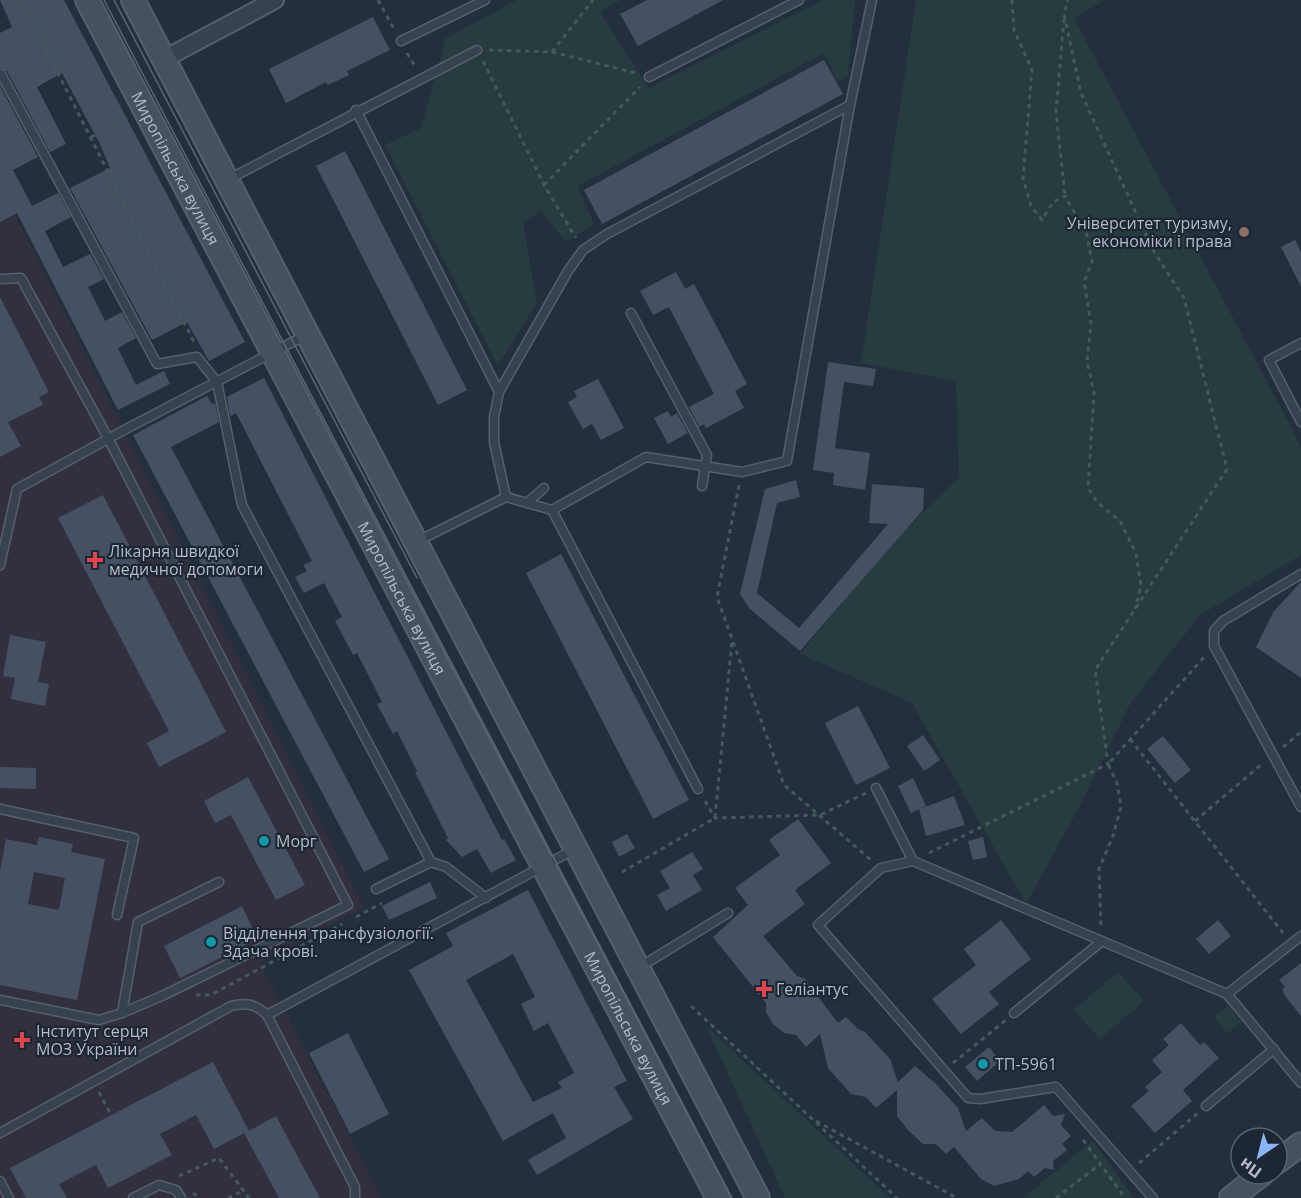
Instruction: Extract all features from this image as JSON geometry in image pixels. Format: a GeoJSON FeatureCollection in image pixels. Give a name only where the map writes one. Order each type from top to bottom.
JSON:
{"type":"FeatureCollection","features":[{"type":"Feature","properties":{"kind":"street","name":"Миропільська вулиця"},"geometry":{"type":"LineString","coordinates":[[87,0],[718,1198]]}},
{"type":"Feature","properties":{"kind":"street"},"geometry":{"type":"LineString","coordinates":[[133,0],[758,1198]]}},
{"type":"Feature","properties":{"kind":"street"},"geometry":{"type":"LineString","coordinates":[[164,59],[189,43],[275,0]]}},
{"type":"Feature","properties":{"kind":"street"},"geometry":{"type":"LineString","coordinates":[[1231,1198],[1246,1186]]}},
{"type":"Feature","properties":{"kind":"lane"},"geometry":{"type":"LineString","coordinates":[[401,41],[484,0]]}},
{"type":"Feature","properties":{"kind":"lane"},"geometry":{"type":"LineString","coordinates":[[649,77],[799,0]]}},
{"type":"Feature","properties":{"kind":"lane"},"geometry":{"type":"LineString","coordinates":[[417,541],[506,497],[552,510],[646,457],[742,472],[787,461],[850,105],[872,0]]}},
{"type":"Feature","properties":{"kind":"lane"},"geometry":{"type":"LineString","coordinates":[[226,180],[477,50]]}},
{"type":"Feature","properties":{"kind":"lane"},"geometry":{"type":"LineString","coordinates":[[1,74],[157,364],[197,357],[217,382],[242,505],[430,862]]}},
{"type":"Feature","properties":{"kind":"lane"},"geometry":{"type":"LineString","coordinates":[[506,497],[494,442],[494,417],[499,392],[568,271],[583,250],[606,234],[850,105]]}},
{"type":"Feature","properties":{"kind":"lane"},"geometry":{"type":"LineString","coordinates":[[356,111],[499,392]]}},
{"type":"Feature","properties":{"kind":"lane"},"geometry":{"type":"LineString","coordinates":[[0,279],[21,278],[108,438],[348,905],[122,1013],[99,1020],[0,1000]]}},
{"type":"Feature","properties":{"kind":"lane"},"geometry":{"type":"LineString","coordinates":[[631,313],[707,455],[702,486]]}},
{"type":"Feature","properties":{"kind":"lane"},"geometry":{"type":"LineString","coordinates":[[0,565],[17,489],[108,438],[306,335]]}},
{"type":"Feature","properties":{"kind":"lane"},"geometry":{"type":"LineString","coordinates":[[1301,343],[1269,360],[1301,422]]}},
{"type":"Feature","properties":{"kind":"lane"},"geometry":{"type":"LineString","coordinates":[[527,503],[544,488]]}},
{"type":"Feature","properties":{"kind":"lane"},"geometry":{"type":"LineString","coordinates":[[552,510],[698,789]]}},
{"type":"Feature","properties":{"kind":"lane"},"geometry":{"type":"LineString","coordinates":[[1301,574],[1223,621],[1214,631],[1214,646],[1301,807]]}},
{"type":"Feature","properties":{"kind":"lane"},"geometry":{"type":"LineString","coordinates":[[876,788],[913,861]]}},
{"type":"Feature","properties":{"kind":"lane"},"geometry":{"type":"LineString","coordinates":[[0,809],[134,838],[117,915]]}},
{"type":"Feature","properties":{"kind":"lane"},"geometry":{"type":"LineString","coordinates":[[267,1015],[576,849]]}},
{"type":"Feature","properties":{"kind":"lane"},"geometry":{"type":"LineString","coordinates":[[1153,1198],[1056,1087],[974,1100],[963,1093],[818,925],[881,868],[913,861],[1227,994],[1274,1049],[1298,1071],[1301,1083]]}},
{"type":"Feature","properties":{"kind":"lane"},"geometry":{"type":"LineString","coordinates":[[376,889],[430,862],[446,867],[486,898]]}},
{"type":"Feature","properties":{"kind":"lane"},"geometry":{"type":"LineString","coordinates":[[122,1013],[138,922],[219,882]]}},
{"type":"Feature","properties":{"kind":"lane"},"geometry":{"type":"LineString","coordinates":[[637,969],[729,913]]}},
{"type":"Feature","properties":{"kind":"lane"},"geometry":{"type":"LineString","coordinates":[[1227,994],[1301,936]]}},
{"type":"Feature","properties":{"kind":"lane"},"geometry":{"type":"LineString","coordinates":[[1014,1013],[1101,942]]}},
{"type":"Feature","properties":{"kind":"lane"},"geometry":{"type":"LineString","coordinates":[[0,1133],[231,1006],[243,1003],[259,1007],[267,1015],[355,1187],[355,1198]]}},
{"type":"Feature","properties":{"kind":"lane"},"geometry":{"type":"LineString","coordinates":[[1206,1106],[1274,1049]]}},
{"type":"Feature","properties":{"kind":"lane"},"geometry":{"type":"LineString","coordinates":[[0,1181],[9,1198]]}},
{"type":"Feature","properties":{"kind":"lane"},"geometry":{"type":"LineString","coordinates":[[133,1198],[159,1185],[176,1190],[181,1198]]}},
{"type":"Feature","properties":{"kind":"path"},"geometry":{"type":"LineString","coordinates":[[21,0],[196,345],[197,357]]}},
{"type":"Feature","properties":{"kind":"path"},"geometry":{"type":"LineString","coordinates":[[552,52],[593,0]]}},
{"type":"Feature","properties":{"kind":"path"},"geometry":{"type":"LineString","coordinates":[[1012,0],[1014,30],[1032,70],[1023,178],[1031,206],[1042,220],[1053,202],[1065,196]]}},
{"type":"Feature","properties":{"kind":"path"},"geometry":{"type":"LineString","coordinates":[[1068,0],[1064,14],[1056,112],[1065,196],[1088,235],[1092,262],[1084,282],[1091,324],[1087,361],[1094,393],[1088,488],[1097,502],[1119,521],[1136,553],[1141,586],[1134,611]]}},
{"type":"Feature","properties":{"kind":"path"},"geometry":{"type":"LineString","coordinates":[[1064,14],[1081,93],[1153,250],[1184,298],[1227,469],[1095,670],[1108,764],[1117,783],[1120,806],[1113,836],[1099,870],[1101,942]]}},
{"type":"Feature","properties":{"kind":"path"},"geometry":{"type":"LineString","coordinates":[[544,185],[649,77],[552,52],[477,50],[544,185],[583,250]]}},
{"type":"Feature","properties":{"kind":"path"},"geometry":{"type":"LineString","coordinates":[[91,137],[145,110]]}},
{"type":"Feature","properties":{"kind":"path"},"geometry":{"type":"LineString","coordinates":[[742,472],[717,597],[784,785],[881,868]]}},
{"type":"Feature","properties":{"kind":"path"},"geometry":{"type":"LineString","coordinates":[[913,861],[1108,764],[1194,667]]}},
{"type":"Feature","properties":{"kind":"path"},"geometry":{"type":"LineString","coordinates":[[1274,754],[1301,732]]}},
{"type":"Feature","properties":{"kind":"path"},"geometry":{"type":"LineString","coordinates":[[1130,739],[1291,944]]}},
{"type":"Feature","properties":{"kind":"path"},"geometry":{"type":"LineString","coordinates":[[1195,821],[1266,762]]}},
{"type":"Feature","properties":{"kind":"path"},"geometry":{"type":"LineString","coordinates":[[698,789],[715,818],[820,815],[876,788]]}},
{"type":"Feature","properties":{"kind":"path"},"geometry":{"type":"LineString","coordinates":[[691,1005],[897,1198]]}},
{"type":"Feature","properties":{"kind":"path"},"geometry":{"type":"LineString","coordinates":[[944,1071],[1014,1013]]}},
{"type":"Feature","properties":{"kind":"path"},"geometry":{"type":"LineString","coordinates":[[1129,1171],[1206,1106]]}},
{"type":"Feature","properties":{"kind":"path"},"geometry":{"type":"LineString","coordinates":[[108,1107],[111,1114]]}},
{"type":"Feature","properties":{"kind":"path"},"geometry":{"type":"LineString","coordinates":[[811,1118],[957,1198]]}},
{"type":"Feature","properties":{"kind":"path"},"geometry":{"type":"LineString","coordinates":[[159,1185],[219,1158],[249,1198]]}},
{"type":"Feature","properties":{"kind":"path"},"geometry":{"type":"LineString","coordinates":[[1056,1198],[1100,1164]]}},
{"type":"Feature","properties":{"kind":"path"},"geometry":{"type":"LineString","coordinates":[[228,1198],[245,1190]]}},
{"type":"Feature","properties":{"kind":"shaded area","name":"Лікарня швидкої медичної допомоги"},"geometry":{"type":"Polygon","coordinates":[[[15,214],[364,907],[260,963],[382,1198],[0,1198],[0,222],[15,214]]]}},
{"type":"Feature","properties":{"kind":"green space"},"geometry":{"type":"Polygon","coordinates":[[[517,0],[620,0],[600,12],[649,88],[823,0],[855,0],[848,75],[838,81],[824,53],[578,186],[594,224],[566,242],[541,211],[523,222],[537,303],[498,366],[385,145],[421,128],[446,38],[517,0]]]}},
{"type":"Feature","properties":{"kind":"green space"},"geometry":{"type":"Polygon","coordinates":[[[916,0],[1105,0],[1074,18],[1301,446],[1301,555],[1200,615],[1130,704],[1083,800],[1026,904],[912,703],[800,654],[890,545],[959,477],[956,381],[861,363],[916,0]]]}},
{"type":"Feature","properties":{"kind":"green space"},"geometry":{"type":"Polygon","coordinates":[[[1118,972],[1144,1001],[1100,1039],[1074,1010],[1118,972]]]}},
{"type":"Feature","properties":{"kind":"green space"},"geometry":{"type":"Polygon","coordinates":[[[1228,1006],[1242,1022],[1227,1034],[1214,1017],[1228,1006]]]}},
{"type":"Feature","properties":{"kind":"green space"},"geometry":{"type":"Polygon","coordinates":[[[706,1026],[890,1198],[785,1198],[706,1026]]]}},
{"type":"Feature","properties":{"kind":"green space"},"geometry":{"type":"Polygon","coordinates":[[[1093,1141],[1134,1198],[1023,1198],[1086,1146],[1093,1141]]]}},
{"type":"Feature","properties":{"kind":"building"},"geometry":{"type":"Polygon","coordinates":[[[0,0],[64,0],[245,342],[209,361],[187,322],[152,340],[70,188],[110,168],[99,142],[62,73],[37,87],[66,144],[50,152],[7,71],[0,68],[0,33],[12,27],[0,0]]]}},
{"type":"Feature","properties":{"kind":"building"},"geometry":{"type":"Polygon","coordinates":[[[647,0],[723,0],[638,46],[620,14],[647,0]]]}},
{"type":"Feature","properties":{"kind":"building"},"geometry":{"type":"Polygon","coordinates":[[[373,17],[390,50],[347,71],[349,75],[328,85],[326,82],[286,103],[269,69],[373,17]]]}},
{"type":"Feature","properties":{"kind":"building"},"geometry":{"type":"Polygon","coordinates":[[[824,60],[843,94],[602,224],[584,190],[824,60]]]}},
{"type":"Feature","properties":{"kind":"building"},"geometry":{"type":"Polygon","coordinates":[[[0,86],[38,157],[13,170],[32,206],[58,193],[71,217],[45,231],[63,267],[90,254],[104,279],[88,287],[105,321],[122,312],[136,338],[118,348],[136,385],[164,371],[170,384],[118,410],[17,213],[0,222],[0,86]]]}},
{"type":"Feature","properties":{"kind":"building"},"geometry":{"type":"Polygon","coordinates":[[[345,151],[467,390],[438,405],[316,166],[345,151]]]}},
{"type":"Feature","properties":{"kind":"building"},"geometry":{"type":"Polygon","coordinates":[[[1295,240],[1301,252],[1301,287],[1281,247],[1295,240]]]}},
{"type":"Feature","properties":{"kind":"building"},"geometry":{"type":"Polygon","coordinates":[[[676,272],[685,289],[694,284],[747,384],[735,391],[744,408],[706,428],[704,424],[699,427],[689,407],[714,394],[669,307],[653,315],[640,291],[676,272]]]}},
{"type":"Feature","properties":{"kind":"building"},"geometry":{"type":"Polygon","coordinates":[[[0,297],[49,392],[39,397],[43,405],[8,422],[21,446],[0,457],[0,297]]]}},
{"type":"Feature","properties":{"kind":"building"},"geometry":{"type":"Polygon","coordinates":[[[828,362],[876,369],[873,386],[844,382],[835,448],[870,453],[865,490],[833,485],[834,473],[813,470],[828,362]]]}},
{"type":"Feature","properties":{"kind":"building"},"geometry":{"type":"Polygon","coordinates":[[[264,378],[502,840],[504,839],[516,860],[491,873],[477,849],[462,857],[446,840],[448,838],[397,731],[393,734],[377,704],[382,702],[357,653],[353,655],[335,621],[342,617],[324,583],[304,593],[295,577],[307,571],[303,565],[312,561],[236,413],[230,416],[227,397],[264,378]]]}},
{"type":"Feature","properties":{"kind":"building"},"geometry":{"type":"Polygon","coordinates":[[[598,379],[624,428],[601,440],[592,424],[583,429],[568,402],[577,397],[574,391],[598,379]]]}},
{"type":"Feature","properties":{"kind":"building"},"geometry":{"type":"Polygon","coordinates":[[[207,396],[212,404],[215,403],[219,422],[171,447],[389,859],[364,872],[133,435],[207,396]]]}},
{"type":"Feature","properties":{"kind":"building"},"geometry":{"type":"Polygon","coordinates":[[[668,411],[671,417],[677,413],[688,433],[668,444],[654,418],[668,411]]]}},
{"type":"Feature","properties":{"kind":"building"},"geometry":{"type":"Polygon","coordinates":[[[796,480],[800,497],[777,503],[757,593],[799,628],[888,524],[869,523],[872,484],[924,488],[923,510],[800,651],[750,609],[740,594],[765,489],[796,480]]]}},
{"type":"Feature","properties":{"kind":"building"},"geometry":{"type":"Polygon","coordinates":[[[103,495],[226,732],[159,767],[147,743],[169,731],[58,518],[103,495]]]}},
{"type":"Feature","properties":{"kind":"building"},"geometry":{"type":"Polygon","coordinates":[[[561,554],[689,800],[653,819],[526,573],[561,554]]]}},
{"type":"Feature","properties":{"kind":"building"},"geometry":{"type":"Polygon","coordinates":[[[1301,582],[1301,678],[1256,647],[1274,611],[1301,582]]]}},
{"type":"Feature","properties":{"kind":"building"},"geometry":{"type":"Polygon","coordinates":[[[10,635],[46,642],[38,682],[49,684],[45,706],[11,699],[15,678],[3,676],[10,635]]]}},
{"type":"Feature","properties":{"kind":"building"},"geometry":{"type":"Polygon","coordinates":[[[858,706],[890,768],[856,785],[825,723],[858,706]]]}},
{"type":"Feature","properties":{"kind":"building"},"geometry":{"type":"Polygon","coordinates":[[[923,735],[940,760],[924,771],[907,746],[923,735]]]}},
{"type":"Feature","properties":{"kind":"building"},"geometry":{"type":"Polygon","coordinates":[[[1163,736],[1191,770],[1175,783],[1147,749],[1163,736]]]}},
{"type":"Feature","properties":{"kind":"building"},"geometry":{"type":"Polygon","coordinates":[[[0,767],[36,768],[36,789],[0,788],[0,767]]]}},
{"type":"Feature","properties":{"kind":"building","name":"Морг"},"geometry":{"type":"Polygon","coordinates":[[[248,777],[305,885],[276,900],[231,815],[215,823],[204,801],[248,777]]]}},
{"type":"Feature","properties":{"kind":"building"},"geometry":{"type":"Polygon","coordinates":[[[913,778],[926,806],[920,809],[954,796],[965,825],[926,836],[919,809],[911,813],[898,786],[913,778]]]}},
{"type":"Feature","properties":{"kind":"building"},"geometry":{"type":"Polygon","coordinates":[[[798,819],[831,863],[795,890],[805,904],[763,936],[797,976],[805,979],[838,1023],[846,1017],[858,1029],[865,1032],[890,1059],[898,1082],[915,1066],[935,1083],[958,1108],[966,1131],[982,1118],[995,1131],[1012,1132],[1044,1105],[1053,1116],[1065,1114],[1061,1125],[1071,1136],[1062,1144],[1067,1150],[1053,1161],[1054,1170],[1045,1168],[1034,1177],[1028,1171],[1019,1179],[994,1186],[981,1179],[954,1147],[946,1154],[936,1144],[923,1144],[908,1130],[897,1116],[897,1090],[876,1108],[866,1097],[851,1094],[828,1068],[820,1034],[806,1047],[796,1035],[784,1033],[773,1024],[766,1012],[766,1003],[713,937],[748,905],[735,888],[780,855],[769,840],[798,819]]]}},
{"type":"Feature","properties":{"kind":"building"},"geometry":{"type":"Polygon","coordinates":[[[627,834],[635,848],[619,857],[612,842],[627,834]]]}},
{"type":"Feature","properties":{"kind":"building"},"geometry":{"type":"Polygon","coordinates":[[[39,837],[73,844],[71,852],[105,859],[77,1000],[0,985],[0,871],[6,839],[37,845],[39,837]],[[34,872],[28,904],[59,910],[65,878],[34,872]]]}},
{"type":"Feature","properties":{"kind":"building"},"geometry":{"type":"Polygon","coordinates":[[[983,837],[987,857],[973,860],[968,841],[983,837]]]}},
{"type":"Feature","properties":{"kind":"building"},"geometry":{"type":"Polygon","coordinates":[[[692,852],[703,869],[693,875],[702,890],[666,911],[657,895],[670,888],[660,871],[692,852]]]}},
{"type":"Feature","properties":{"kind":"building"},"geometry":{"type":"Polygon","coordinates":[[[430,882],[437,898],[389,920],[382,906],[430,882]]]}},
{"type":"Feature","properties":{"kind":"building"},"geometry":{"type":"Polygon","coordinates":[[[528,890],[627,1081],[614,1087],[633,1119],[537,1175],[528,1160],[566,1138],[553,1113],[503,1141],[409,970],[453,946],[446,933],[528,890]],[[513,954],[466,980],[533,1102],[562,1088],[558,1082],[574,1073],[548,1023],[534,1031],[521,1004],[535,997],[513,954]]]}},
{"type":"Feature","properties":{"kind":"building","name":"Відділення трансфузіології. Здача крові."},"geometry":{"type":"Polygon","coordinates":[[[242,906],[258,939],[180,978],[164,946],[242,906]]]}},
{"type":"Feature","properties":{"kind":"building"},"geometry":{"type":"Polygon","coordinates":[[[1001,920],[1031,959],[989,992],[999,1004],[961,1034],[932,999],[976,965],[964,949],[1001,920]]]}},
{"type":"Feature","properties":{"kind":"building"},"geometry":{"type":"Polygon","coordinates":[[[1218,920],[1231,936],[1209,954],[1196,939],[1218,920]]]}},
{"type":"Feature","properties":{"kind":"building"},"geometry":{"type":"Polygon","coordinates":[[[1301,963],[1301,1016],[1285,996],[1282,989],[1285,987],[1279,980],[1301,963]]]}},
{"type":"Feature","properties":{"kind":"building"},"geometry":{"type":"Polygon","coordinates":[[[1181,1023],[1200,1045],[1204,1042],[1219,1058],[1183,1090],[1192,1101],[1155,1133],[1131,1106],[1149,1091],[1145,1087],[1162,1072],[1152,1060],[1169,1045],[1163,1039],[1181,1023]]]}},
{"type":"Feature","properties":{"kind":"building"},"geometry":{"type":"Polygon","coordinates":[[[348,1033],[389,1114],[350,1134],[309,1053],[348,1033]]]}},
{"type":"Feature","properties":{"kind":"building","name":"ТП-5961"},"geometry":{"type":"Polygon","coordinates":[[[989,1047],[1000,1061],[977,1081],[965,1067],[989,1047]]]}},
{"type":"Feature","properties":{"kind":"building"},"geometry":{"type":"Polygon","coordinates":[[[213,1062],[249,1131],[276,1116],[320,1198],[279,1198],[244,1133],[214,1149],[196,1115],[160,1134],[172,1155],[108,1188],[96,1165],[59,1184],[67,1198],[26,1198],[10,1168],[213,1062]]]}},
{"type":"Feature","properties":{"kind":"tram line"},"geometry":{"type":"LineString","coordinates":[[104,0],[732,1198]]}},
{"type":"Feature","properties":{"kind":"tram line"},"geometry":{"type":"LineString","coordinates":[[114,0],[417,578]]}},
{"type":"Feature","properties":{"kind":"place","name":"Університет туризму, економіки і права"},"geometry":{"type":"Point","coordinates":[1244,232]}},
{"type":"Feature","properties":{"kind":"place","name":"Лікарня швидкої медичної допомоги"},"geometry":{"type":"Point","coordinates":[95,560]}},
{"type":"Feature","properties":{"kind":"place","name":"Морг"},"geometry":{"type":"Point","coordinates":[264,841]}},
{"type":"Feature","properties":{"kind":"place","name":"Відділення трансфузіології. Здача крові."},"geometry":{"type":"Point","coordinates":[211,942]}},
{"type":"Feature","properties":{"kind":"place","name":"Геліантус"},"geometry":{"type":"Point","coordinates":[764,989]}},
{"type":"Feature","properties":{"kind":"place","name":"Інститут серця МОЗ України"},"geometry":{"type":"Point","coordinates":[22,1040]}},
{"type":"Feature","properties":{"kind":"place","name":"ТП-5961"},"geometry":{"type":"Point","coordinates":[983,1064]}}]}
